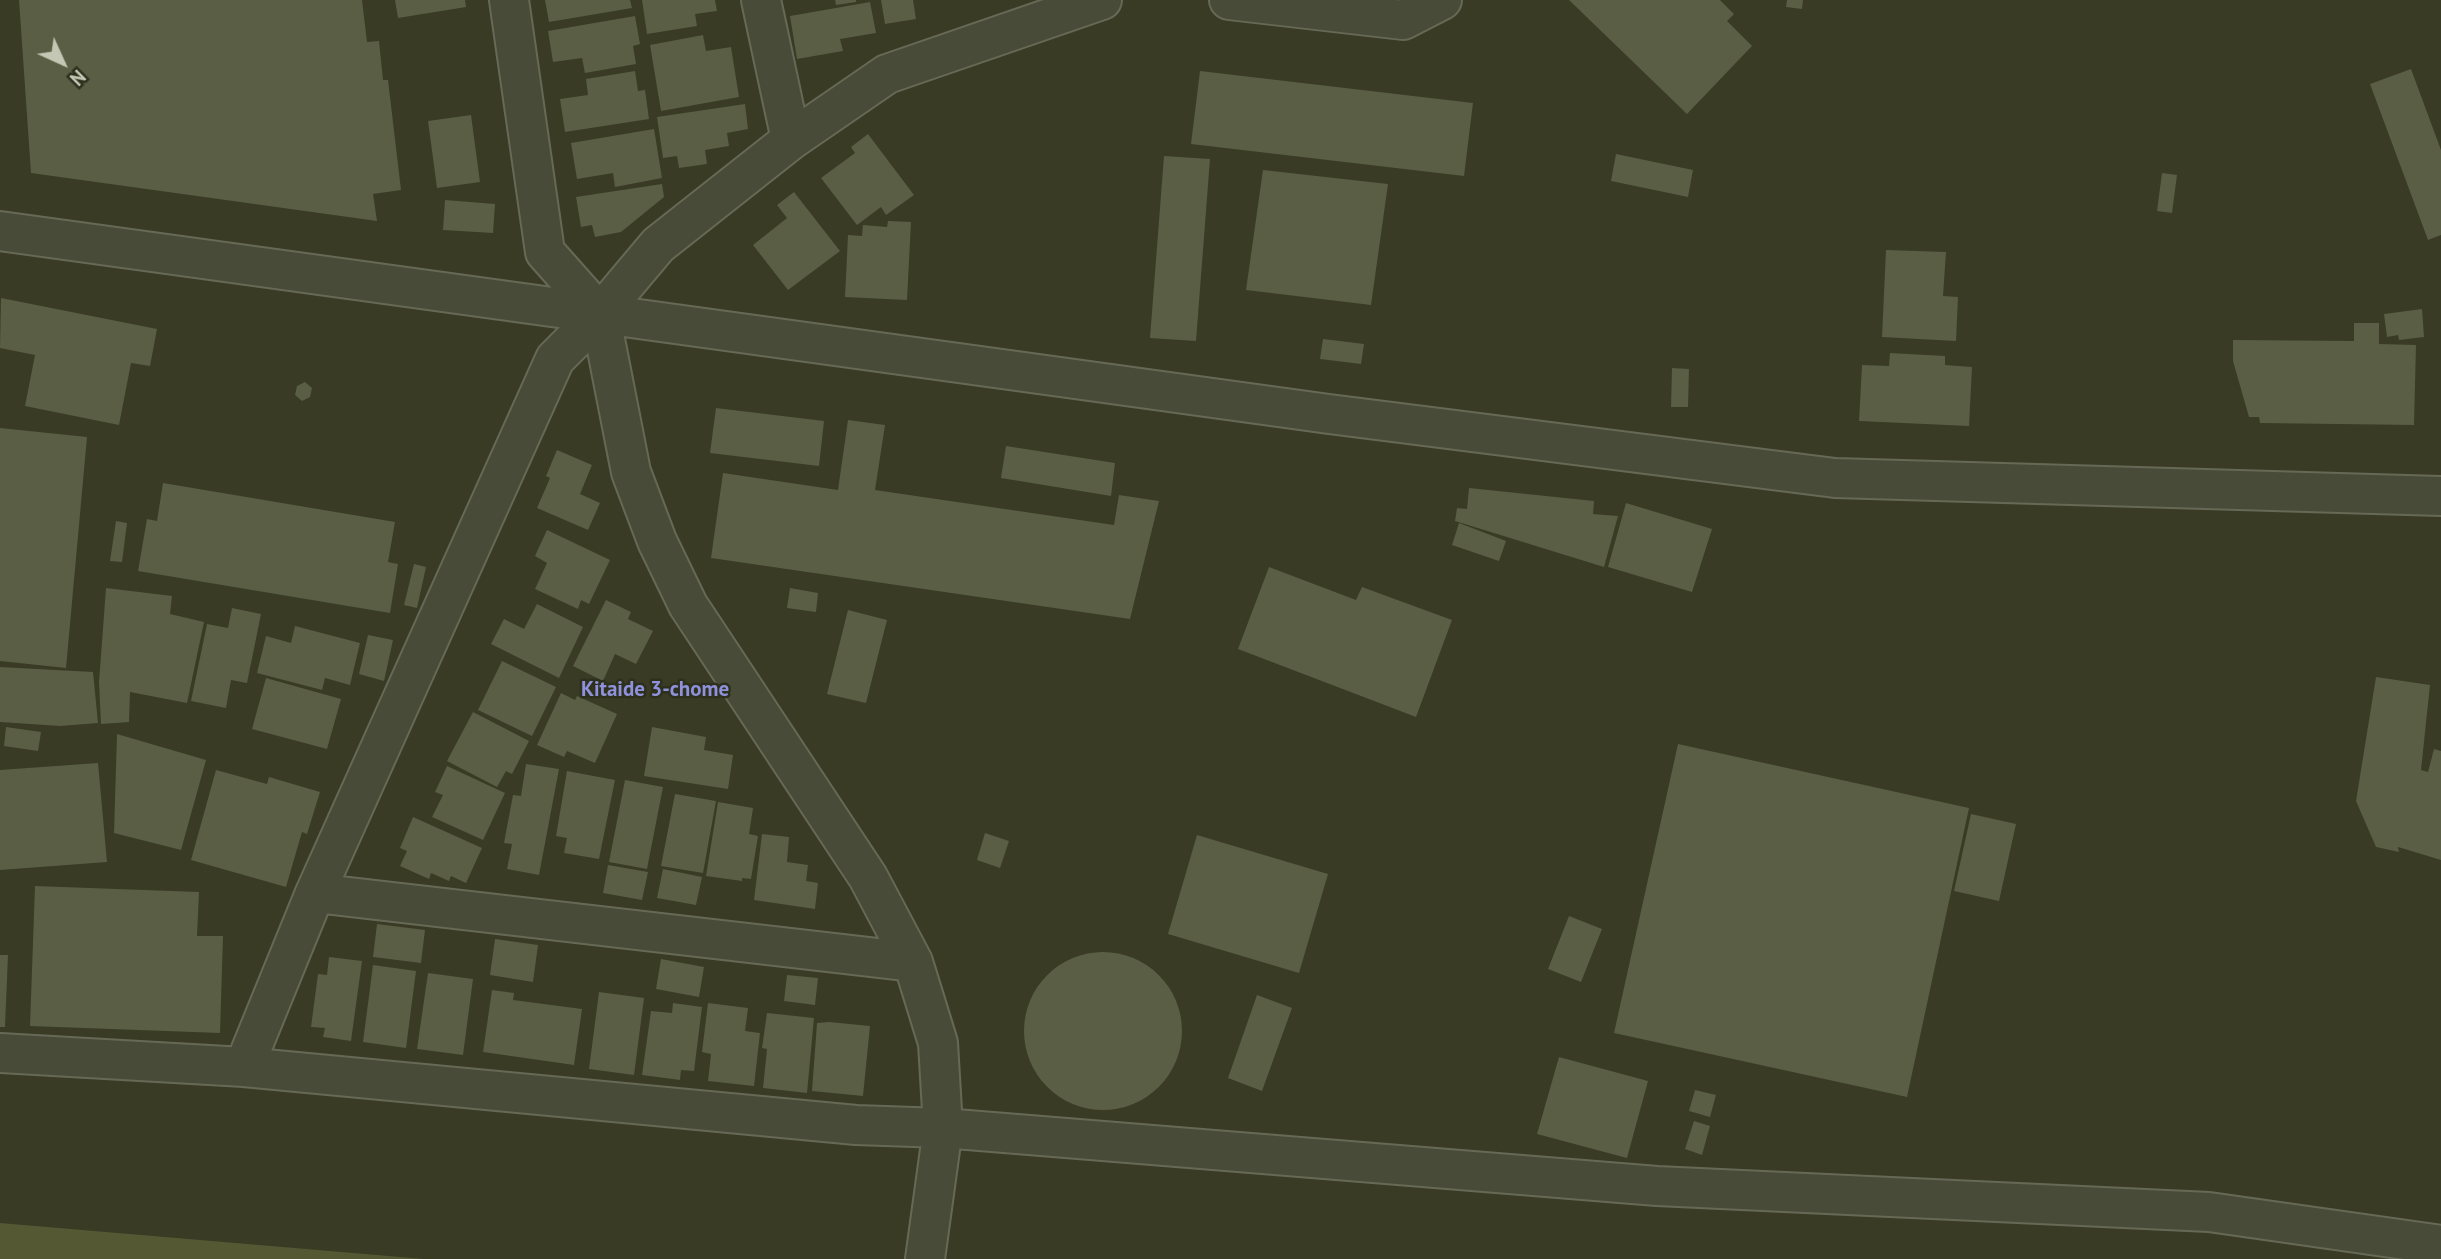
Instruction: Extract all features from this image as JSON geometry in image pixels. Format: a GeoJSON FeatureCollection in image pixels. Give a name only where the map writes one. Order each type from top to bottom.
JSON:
{"type":"FeatureCollection","features":[{"type":"Feature","properties":{"kind":"street"},"geometry":{"type":"LineString","coordinates":[[509,0],[545,252],[600,314],[631,472],[657,541],[688,605],[868,877],[913,962],[938,1043],[943,1128],[925,1259]]}},
{"type":"Feature","properties":{"kind":"street"},"geometry":{"type":"LineString","coordinates":[[761,0],[792,140]]}},
{"type":"Feature","properties":{"kind":"street"},"geometry":{"type":"LineString","coordinates":[[244,1066],[315,893],[555,359],[600,314],[658,245],[792,140],[887,74],[1102,0]]}},
{"type":"Feature","properties":{"kind":"street"},"geometry":{"type":"LineString","coordinates":[[1229,0],[1403,20],[1442,0]]}},
{"type":"Feature","properties":{"kind":"street"},"geometry":{"type":"LineString","coordinates":[[0,231],[1329,414],[1835,478],[2441,496]]}},
{"type":"Feature","properties":{"kind":"street"},"geometry":{"type":"LineString","coordinates":[[315,893],[913,962]]}},
{"type":"Feature","properties":{"kind":"street"},"geometry":{"type":"LineString","coordinates":[[0,1053],[244,1066],[856,1125],[943,1128],[1657,1186],[2209,1212],[2441,1245]]}},
{"type":"Feature","properties":{"kind":"shaded area"},"geometry":{"type":"Polygon","coordinates":[[[0,1223],[424,1259],[0,1259],[0,1223]]]}},
{"type":"Feature","properties":{"kind":"building"},"geometry":{"type":"Polygon","coordinates":[[[19,0],[362,0],[367,42],[379,41],[383,80],[388,80],[401,190],[373,194],[377,221],[31,173],[19,0]]]}},
{"type":"Feature","properties":{"kind":"building"},"geometry":{"type":"Polygon","coordinates":[[[395,0],[465,0],[466,7],[398,18],[395,0]]]}},
{"type":"Feature","properties":{"kind":"building"},"geometry":{"type":"Polygon","coordinates":[[[545,0],[630,0],[632,8],[549,22],[545,0]]]}},
{"type":"Feature","properties":{"kind":"building"},"geometry":{"type":"Polygon","coordinates":[[[642,0],[715,0],[717,11],[695,14],[697,26],[647,34],[642,0]]]}},
{"type":"Feature","properties":{"kind":"building"},"geometry":{"type":"Polygon","coordinates":[[[835,0],[856,0],[856,2],[836,5],[835,0]]]}},
{"type":"Feature","properties":{"kind":"building"},"geometry":{"type":"Polygon","coordinates":[[[881,0],[913,0],[916,19],[885,24],[881,0]]]}},
{"type":"Feature","properties":{"kind":"building"},"geometry":{"type":"Polygon","coordinates":[[[1569,0],[1720,0],[1734,14],[1727,21],[1752,46],[1687,114],[1569,0]]]}},
{"type":"Feature","properties":{"kind":"building"},"geometry":{"type":"Polygon","coordinates":[[[1787,0],[1803,0],[1802,9],[1786,7],[1787,0]]]}},
{"type":"Feature","properties":{"kind":"building"},"geometry":{"type":"Polygon","coordinates":[[[870,2],[876,33],[840,39],[843,51],[797,59],[790,16],[870,2]]]}},
{"type":"Feature","properties":{"kind":"building"},"geometry":{"type":"Polygon","coordinates":[[[635,16],[640,44],[633,46],[636,64],[585,73],[582,58],[553,62],[548,31],[635,16]]]}},
{"type":"Feature","properties":{"kind":"building"},"geometry":{"type":"Polygon","coordinates":[[[703,35],[706,51],[731,47],[739,97],[661,111],[650,45],[703,35]]]}},
{"type":"Feature","properties":{"kind":"building"},"geometry":{"type":"Polygon","coordinates":[[[2411,69],[2441,150],[2441,235],[2428,240],[2370,84],[2411,69]]]}},
{"type":"Feature","properties":{"kind":"building"},"geometry":{"type":"Polygon","coordinates":[[[635,71],[638,91],[645,90],[649,119],[565,132],[560,99],[588,95],[586,79],[635,71]]]}},
{"type":"Feature","properties":{"kind":"building"},"geometry":{"type":"Polygon","coordinates":[[[1200,71],[1473,103],[1464,176],[1191,144],[1200,71]]]}},
{"type":"Feature","properties":{"kind":"building"},"geometry":{"type":"Polygon","coordinates":[[[745,104],[748,129],[727,133],[729,146],[705,150],[707,164],[679,168],[677,156],[663,158],[657,117],[745,104]]]}},
{"type":"Feature","properties":{"kind":"building"},"geometry":{"type":"Polygon","coordinates":[[[471,115],[480,182],[437,188],[428,121],[471,115]]]}},
{"type":"Feature","properties":{"kind":"building"},"geometry":{"type":"Polygon","coordinates":[[[654,129],[662,178],[615,187],[613,173],[577,179],[571,143],[654,129]]]}},
{"type":"Feature","properties":{"kind":"building"},"geometry":{"type":"Polygon","coordinates":[[[868,134],[914,195],[886,215],[881,207],[857,225],[821,178],[855,153],[851,147],[868,134]]]}},
{"type":"Feature","properties":{"kind":"building"},"geometry":{"type":"Polygon","coordinates":[[[1616,154],[1693,170],[1688,197],[1611,181],[1616,154]]]}},
{"type":"Feature","properties":{"kind":"building"},"geometry":{"type":"Polygon","coordinates":[[[1164,156],[1210,159],[1196,341],[1150,338],[1164,156]]]}},
{"type":"Feature","properties":{"kind":"building"},"geometry":{"type":"Polygon","coordinates":[[[1263,170],[1388,184],[1371,305],[1246,290],[1263,170]]]}},
{"type":"Feature","properties":{"kind":"building"},"geometry":{"type":"Polygon","coordinates":[[[2162,173],[2177,175],[2172,213],[2157,211],[2162,173]]]}},
{"type":"Feature","properties":{"kind":"building"},"geometry":{"type":"Polygon","coordinates":[[[662,184],[664,197],[621,232],[595,237],[592,225],[581,227],[576,197],[662,184]]]}},
{"type":"Feature","properties":{"kind":"building"},"geometry":{"type":"Polygon","coordinates":[[[794,192],[840,251],[788,290],[753,245],[787,218],[777,205],[794,192]]]}},
{"type":"Feature","properties":{"kind":"building"},"geometry":{"type":"Polygon","coordinates":[[[445,200],[495,204],[493,233],[443,230],[445,200]]]}},
{"type":"Feature","properties":{"kind":"building"},"geometry":{"type":"Polygon","coordinates":[[[888,221],[911,222],[907,300],[845,297],[848,235],[862,236],[863,225],[887,227],[888,221]]]}},
{"type":"Feature","properties":{"kind":"building"},"geometry":{"type":"Polygon","coordinates":[[[1886,250],[1946,252],[1943,296],[1958,297],[1956,341],[1882,337],[1886,250]]]}},
{"type":"Feature","properties":{"kind":"building"},"geometry":{"type":"Polygon","coordinates":[[[1,298],[157,329],[150,366],[131,363],[119,425],[25,406],[35,355],[0,348],[1,298]]]}},
{"type":"Feature","properties":{"kind":"building"},"geometry":{"type":"Polygon","coordinates":[[[2422,309],[2424,337],[2399,340],[2398,335],[2387,337],[2384,314],[2422,309]]]}},
{"type":"Feature","properties":{"kind":"building"},"geometry":{"type":"Polygon","coordinates":[[[2354,323],[2379,323],[2379,344],[2416,345],[2414,425],[2260,423],[2259,417],[2249,417],[2233,361],[2233,340],[2354,341],[2354,323]]]}},
{"type":"Feature","properties":{"kind":"building"},"geometry":{"type":"Polygon","coordinates":[[[1323,339],[1364,344],[1361,364],[1320,359],[1323,339]]]}},
{"type":"Feature","properties":{"kind":"building"},"geometry":{"type":"Polygon","coordinates":[[[1890,353],[1945,356],[1945,365],[1972,367],[1969,426],[1859,421],[1862,365],[1889,366],[1890,353]]]}},
{"type":"Feature","properties":{"kind":"building"},"geometry":{"type":"Polygon","coordinates":[[[1672,368],[1689,369],[1688,407],[1671,407],[1672,368]]]}},
{"type":"Feature","properties":{"kind":"building"},"geometry":{"type":"Polygon","coordinates":[[[305,382],[312,388],[310,397],[302,401],[295,395],[297,386],[305,382]]]}},
{"type":"Feature","properties":{"kind":"building"},"geometry":{"type":"Polygon","coordinates":[[[716,408],[824,421],[819,466],[710,453],[716,408]]]}},
{"type":"Feature","properties":{"kind":"building"},"geometry":{"type":"Polygon","coordinates":[[[848,420],[885,425],[875,490],[1114,525],[1119,495],[1159,501],[1130,619],[711,558],[723,473],[838,490],[848,420]]]}},
{"type":"Feature","properties":{"kind":"building"},"geometry":{"type":"Polygon","coordinates":[[[0,428],[87,437],[66,668],[0,661],[0,428]]]}},
{"type":"Feature","properties":{"kind":"building"},"geometry":{"type":"Polygon","coordinates":[[[1006,446],[1115,463],[1111,496],[1001,478],[1006,446]]]}},
{"type":"Feature","properties":{"kind":"building"},"geometry":{"type":"Polygon","coordinates":[[[557,450],[592,465],[580,494],[600,503],[588,530],[537,508],[550,478],[546,476],[557,450]]]}},
{"type":"Feature","properties":{"kind":"building"},"geometry":{"type":"Polygon","coordinates":[[[163,483],[395,522],[388,562],[398,564],[390,613],[138,571],[147,519],[157,521],[163,483]]]}},
{"type":"Feature","properties":{"kind":"building"},"geometry":{"type":"Polygon","coordinates":[[[1469,488],[1594,501],[1593,514],[1618,516],[1604,567],[1455,521],[1457,508],[1467,509],[1469,488]]]}},
{"type":"Feature","properties":{"kind":"building"},"geometry":{"type":"Polygon","coordinates":[[[1626,503],[1712,529],[1692,592],[1608,567],[1626,503]]]}},
{"type":"Feature","properties":{"kind":"building"},"geometry":{"type":"Polygon","coordinates":[[[116,521],[127,523],[122,562],[110,561],[116,521]]]}},
{"type":"Feature","properties":{"kind":"building"},"geometry":{"type":"Polygon","coordinates":[[[1459,523],[1506,541],[1499,561],[1452,545],[1459,523]]]}},
{"type":"Feature","properties":{"kind":"building"},"geometry":{"type":"Polygon","coordinates":[[[547,530],[610,560],[589,604],[581,600],[578,609],[535,589],[547,563],[535,556],[547,530]]]}},
{"type":"Feature","properties":{"kind":"building"},"geometry":{"type":"Polygon","coordinates":[[[414,564],[426,567],[417,608],[404,605],[414,564]]]}},
{"type":"Feature","properties":{"kind":"building"},"geometry":{"type":"Polygon","coordinates":[[[1269,567],[1356,600],[1362,587],[1452,620],[1416,717],[1238,649],[1269,567]]]}},
{"type":"Feature","properties":{"kind":"building"},"geometry":{"type":"Polygon","coordinates":[[[106,588],[172,596],[170,614],[204,622],[187,703],[130,692],[129,722],[101,724],[99,682],[106,588]]]}},
{"type":"Feature","properties":{"kind":"building"},"geometry":{"type":"Polygon","coordinates":[[[790,588],[818,593],[816,612],[787,608],[790,588]]]}},
{"type":"Feature","properties":{"kind":"building"},"geometry":{"type":"Polygon","coordinates":[[[606,600],[631,612],[628,619],[653,631],[636,664],[615,654],[603,681],[573,666],[606,600]]]}},
{"type":"Feature","properties":{"kind":"building"},"geometry":{"type":"Polygon","coordinates":[[[537,604],[583,627],[559,678],[491,644],[504,619],[524,629],[537,604]]]}},
{"type":"Feature","properties":{"kind":"building"},"geometry":{"type":"Polygon","coordinates":[[[232,608],[261,614],[247,683],[231,680],[226,708],[191,701],[207,624],[228,628],[232,608]]]}},
{"type":"Feature","properties":{"kind":"building"},"geometry":{"type":"Polygon","coordinates":[[[848,610],[887,620],[866,703],[827,694],[848,610]]]}},
{"type":"Feature","properties":{"kind":"building"},"geometry":{"type":"Polygon","coordinates":[[[295,626],[360,643],[350,685],[325,678],[322,690],[257,673],[266,636],[291,643],[295,626]]]}},
{"type":"Feature","properties":{"kind":"building"},"geometry":{"type":"Polygon","coordinates":[[[368,635],[393,640],[384,681],[359,674],[368,635]]]}},
{"type":"Feature","properties":{"kind":"building"},"geometry":{"type":"Polygon","coordinates":[[[502,661],[556,687],[532,736],[478,710],[502,661]]]}},
{"type":"Feature","properties":{"kind":"building"},"geometry":{"type":"Polygon","coordinates":[[[0,667],[93,672],[98,723],[60,726],[0,722],[0,667]]]}},
{"type":"Feature","properties":{"kind":"building"},"geometry":{"type":"Polygon","coordinates":[[[2376,677],[2430,685],[2421,770],[2428,772],[2434,749],[2441,751],[2441,860],[2398,847],[2399,852],[2376,847],[2356,801],[2376,677]]]}},
{"type":"Feature","properties":{"kind":"building"},"geometry":{"type":"Polygon","coordinates":[[[266,678],[341,699],[327,749],[252,729],[266,678]]]}},
{"type":"Feature","properties":{"kind":"building"},"geometry":{"type":"Polygon","coordinates":[[[561,693],[575,700],[577,696],[617,714],[595,763],[567,751],[564,757],[537,745],[561,693]]]}},
{"type":"Feature","properties":{"kind":"building"},"geometry":{"type":"Polygon","coordinates":[[[473,712],[529,741],[512,774],[506,771],[497,787],[447,761],[473,712]]]}},
{"type":"Feature","properties":{"kind":"building"},"geometry":{"type":"Polygon","coordinates":[[[6,727],[41,732],[38,751],[4,746],[6,727]]]}},
{"type":"Feature","properties":{"kind":"building"},"geometry":{"type":"Polygon","coordinates":[[[652,727],[706,737],[704,750],[733,755],[728,789],[644,776],[652,727]]]}},
{"type":"Feature","properties":{"kind":"building"},"geometry":{"type":"Polygon","coordinates":[[[117,734],[206,760],[181,850],[114,833],[117,734]]]}},
{"type":"Feature","properties":{"kind":"building"},"geometry":{"type":"Polygon","coordinates":[[[1678,744],[1969,808],[1907,1097],[1614,1033],[1678,744]]]}},
{"type":"Feature","properties":{"kind":"building"},"geometry":{"type":"Polygon","coordinates":[[[98,763],[107,862],[0,870],[0,770],[98,763]]]}},
{"type":"Feature","properties":{"kind":"building"},"geometry":{"type":"Polygon","coordinates":[[[526,764],[559,769],[539,875],[507,869],[512,844],[504,843],[513,795],[521,796],[526,764]]]}},
{"type":"Feature","properties":{"kind":"building"},"geometry":{"type":"Polygon","coordinates":[[[447,766],[505,793],[483,840],[432,817],[443,795],[435,792],[447,766]]]}},
{"type":"Feature","properties":{"kind":"building"},"geometry":{"type":"Polygon","coordinates":[[[216,770],[267,784],[269,777],[320,792],[307,834],[302,832],[286,887],[191,860],[216,770]]]}},
{"type":"Feature","properties":{"kind":"building"},"geometry":{"type":"Polygon","coordinates":[[[567,771],[615,780],[599,859],[564,853],[567,838],[556,836],[567,771]]]}},
{"type":"Feature","properties":{"kind":"building"},"geometry":{"type":"Polygon","coordinates":[[[625,780],[663,787],[647,869],[609,862],[625,780]]]}},
{"type":"Feature","properties":{"kind":"building"},"geometry":{"type":"Polygon","coordinates":[[[675,794],[716,801],[703,873],[661,866],[675,794]]]}},
{"type":"Feature","properties":{"kind":"building"},"geometry":{"type":"Polygon","coordinates":[[[718,802],[753,808],[749,834],[758,836],[751,879],[742,878],[742,881],[706,876],[718,802]]]}},
{"type":"Feature","properties":{"kind":"building"},"geometry":{"type":"Polygon","coordinates":[[[1971,814],[2016,824],[1999,901],[1954,891],[1971,814]]]}},
{"type":"Feature","properties":{"kind":"building"},"geometry":{"type":"Polygon","coordinates":[[[413,817],[482,848],[466,883],[451,876],[449,881],[431,873],[429,879],[400,866],[407,851],[400,848],[413,817]]]}},
{"type":"Feature","properties":{"kind":"building"},"geometry":{"type":"Polygon","coordinates":[[[985,833],[1009,841],[1000,868],[977,860],[985,833]]]}},
{"type":"Feature","properties":{"kind":"building"},"geometry":{"type":"Polygon","coordinates":[[[762,834],[789,837],[787,862],[808,865],[806,881],[818,883],[815,909],[754,900],[762,834]]]}},
{"type":"Feature","properties":{"kind":"building"},"geometry":{"type":"Polygon","coordinates":[[[1197,835],[1328,874],[1299,973],[1168,934],[1197,835]]]}},
{"type":"Feature","properties":{"kind":"building"},"geometry":{"type":"Polygon","coordinates":[[[608,865],[648,872],[642,900],[603,893],[608,865]]]}},
{"type":"Feature","properties":{"kind":"building"},"geometry":{"type":"Polygon","coordinates":[[[663,869],[702,877],[696,905],[657,898],[663,869]]]}},
{"type":"Feature","properties":{"kind":"building"},"geometry":{"type":"Polygon","coordinates":[[[35,886],[199,892],[197,936],[223,936],[220,1033],[30,1026],[35,886]]]}},
{"type":"Feature","properties":{"kind":"building"},"geometry":{"type":"Polygon","coordinates":[[[1569,916],[1602,929],[1581,982],[1548,969],[1569,916]]]}},
{"type":"Feature","properties":{"kind":"building"},"geometry":{"type":"Polygon","coordinates":[[[377,924],[425,930],[421,963],[373,957],[377,924]]]}},
{"type":"Feature","properties":{"kind":"building"},"geometry":{"type":"Polygon","coordinates":[[[495,939],[538,945],[533,982],[490,975],[495,939]]]}},
{"type":"Feature","properties":{"kind":"building"},"geometry":{"type":"Polygon","coordinates":[[[1103,952],[1133,958],[1159,975],[1176,1001],[1182,1031],[1176,1061],[1159,1087],[1133,1104],[1103,1110],[1073,1104],[1047,1087],[1030,1061],[1024,1031],[1030,1001],[1047,975],[1073,958],[1103,952]]]}},
{"type":"Feature","properties":{"kind":"building"},"geometry":{"type":"Polygon","coordinates":[[[0,955],[8,955],[5,1027],[0,1027],[0,955]]]}},
{"type":"Feature","properties":{"kind":"building"},"geometry":{"type":"Polygon","coordinates":[[[329,957],[362,961],[351,1041],[323,1037],[325,1028],[311,1027],[318,974],[327,975],[329,957]]]}},
{"type":"Feature","properties":{"kind":"building"},"geometry":{"type":"Polygon","coordinates":[[[661,959],[704,967],[699,997],[656,989],[661,959]]]}},
{"type":"Feature","properties":{"kind":"building"},"geometry":{"type":"Polygon","coordinates":[[[373,965],[416,971],[406,1048],[363,1042],[373,965]]]}},
{"type":"Feature","properties":{"kind":"building"},"geometry":{"type":"Polygon","coordinates":[[[428,973],[473,979],[463,1055],[417,1049],[428,973]]]}},
{"type":"Feature","properties":{"kind":"building"},"geometry":{"type":"Polygon","coordinates":[[[787,975],[818,978],[815,1005],[784,1001],[787,975]]]}},
{"type":"Feature","properties":{"kind":"building"},"geometry":{"type":"Polygon","coordinates":[[[492,990],[514,993],[513,1000],[582,1009],[574,1065],[483,1052],[492,990]]]}},
{"type":"Feature","properties":{"kind":"building"},"geometry":{"type":"Polygon","coordinates":[[[599,992],[644,998],[634,1075],[589,1069],[599,992]]]}},
{"type":"Feature","properties":{"kind":"building"},"geometry":{"type":"Polygon","coordinates":[[[1257,995],[1292,1008],[1262,1091],[1228,1078],[1257,995]]]}},
{"type":"Feature","properties":{"kind":"building"},"geometry":{"type":"Polygon","coordinates":[[[673,1003],[702,1007],[694,1071],[681,1070],[680,1080],[642,1075],[651,1011],[672,1013],[673,1003]]]}},
{"type":"Feature","properties":{"kind":"building"},"geometry":{"type":"Polygon","coordinates":[[[708,1003],[748,1008],[745,1031],[760,1033],[754,1086],[708,1081],[711,1054],[702,1052],[708,1003]]]}},
{"type":"Feature","properties":{"kind":"building"},"geometry":{"type":"Polygon","coordinates":[[[767,1013],[814,1018],[807,1093],[763,1088],[767,1049],[762,1048],[767,1013]]]}},
{"type":"Feature","properties":{"kind":"building"},"geometry":{"type":"Polygon","coordinates":[[[817,1023],[870,1026],[863,1096],[812,1091],[817,1023]]]}},
{"type":"Feature","properties":{"kind":"building"},"geometry":{"type":"Polygon","coordinates":[[[1559,1057],[1648,1081],[1627,1158],[1537,1134],[1559,1057]]]}},
{"type":"Feature","properties":{"kind":"building"},"geometry":{"type":"Polygon","coordinates":[[[1695,1090],[1716,1095],[1710,1117],[1689,1111],[1695,1090]]]}},
{"type":"Feature","properties":{"kind":"building"},"geometry":{"type":"Polygon","coordinates":[[[1694,1121],[1710,1126],[1702,1155],[1685,1149],[1694,1121]]]}},
{"type":"Feature","properties":{"kind":"district","name":"Kitaide 3-chome"},"geometry":{"type":"Point","coordinates":[655,690]}}]}
